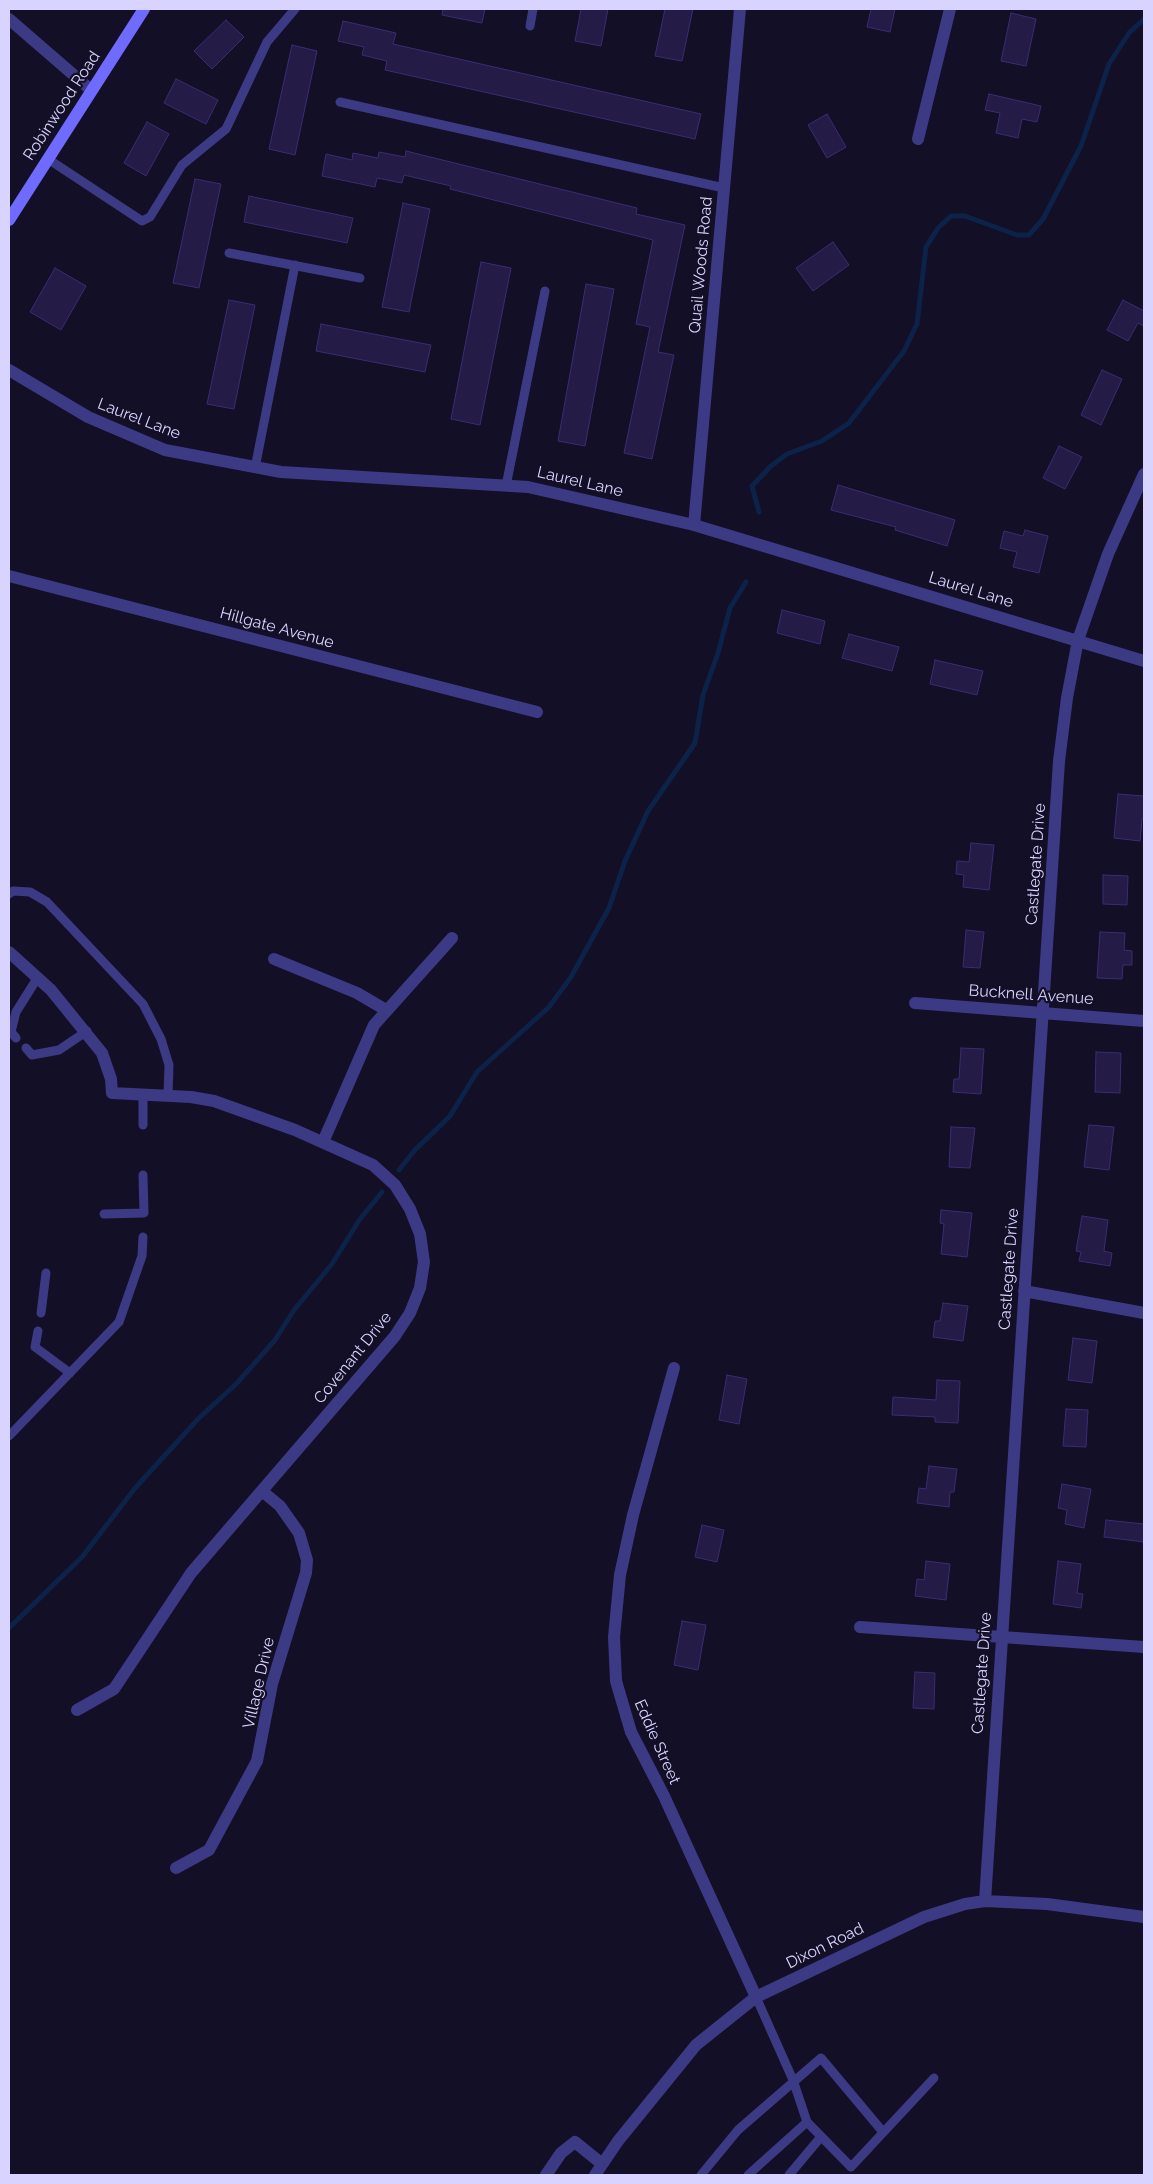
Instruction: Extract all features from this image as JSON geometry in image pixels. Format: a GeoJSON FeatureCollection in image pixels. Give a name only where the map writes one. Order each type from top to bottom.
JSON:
{"type":"FeatureCollection","features":[{"type":"Feature","properties":{"kind":"main road","name":"Robinwood Road"},"geometry":{"type":"LineString","coordinates":[[9,220],[144,9]]}},
{"type":"Feature","properties":{"kind":"street","name":"Quail Woods Road"},"geometry":{"type":"LineString","coordinates":[[694,525],[740,9]]}},
{"type":"Feature","properties":{"kind":"street"},"geometry":{"type":"LineString","coordinates":[[918,139],[950,9]]}},
{"type":"Feature","properties":{"kind":"street"},"geometry":{"type":"LineString","coordinates":[[9,19],[91,90]]}},
{"type":"Feature","properties":{"kind":"street","name":"Laurel Lane"},"geometry":{"type":"LineString","coordinates":[[9,370],[50,396],[126,435],[165,450],[281,472],[528,487],[694,525],[1144,661]]}},
{"type":"Feature","properties":{"kind":"street","name":"Castlegate Drive"},"geometry":{"type":"LineString","coordinates":[[985,1901],[1059,761],[1067,698],[1078,640],[1108,554],[1144,474]]}},
{"type":"Feature","properties":{"kind":"street","name":"Hillgate Avenue"},"geometry":{"type":"LineString","coordinates":[[9,576],[537,712]]}},
{"type":"Feature","properties":{"kind":"street"},"geometry":{"type":"LineString","coordinates":[[323,1142],[374,1025],[452,938]]}},
{"type":"Feature","properties":{"kind":"street","name":"Covenant Drive"},"geometry":{"type":"LineString","coordinates":[[9,952],[38,977],[86,1031],[102,1053],[111,1079],[112,1093],[191,1096],[227,1105],[323,1142],[373,1166],[395,1185],[410,1210],[420,1234],[424,1262],[420,1288],[410,1313],[395,1336],[191,1573],[114,1689],[77,1710]]}},
{"type":"Feature","properties":{"kind":"street"},"geometry":{"type":"LineString","coordinates":[[274,959],[358,992],[386,1010]]}},
{"type":"Feature","properties":{"kind":"street","name":"Bucknell Avenue"},"geometry":{"type":"LineString","coordinates":[[915,1003],[1144,1020]]}},
{"type":"Feature","properties":{"kind":"street"},"geometry":{"type":"LineString","coordinates":[[1024,1291],[1144,1313]]}},
{"type":"Feature","properties":{"kind":"street","name":"Eddie Street"},"geometry":{"type":"LineString","coordinates":[[674,1368],[633,1515],[620,1574],[614,1637],[616,1681],[631,1732],[713,1900],[756,1997]]}},
{"type":"Feature","properties":{"kind":"street","name":"Village Drive"},"geometry":{"type":"LineString","coordinates":[[176,1868],[209,1850],[256,1761],[272,1684],[306,1573],[307,1560],[299,1533],[280,1506],[262,1490]]}},
{"type":"Feature","properties":{"kind":"street"},"geometry":{"type":"LineString","coordinates":[[860,1627],[1144,1647]]}},
{"type":"Feature","properties":{"kind":"street","name":"Dixon Road"},"geometry":{"type":"LineString","coordinates":[[595,2175],[696,2045],[756,1997],[924,1917],[965,1904],[985,1901],[1047,1904],[1144,1917]]}},
{"type":"Feature","properties":{"kind":"street"},"geometry":{"type":"LineString","coordinates":[[546,2175],[561,2153],[575,2142],[602,2164]]}},
{"type":"Feature","properties":{"kind":"lane"},"geometry":{"type":"LineString","coordinates":[[48,159],[142,221],[150,217],[182,164],[226,129],[267,42],[295,9]]}},
{"type":"Feature","properties":{"kind":"lane"},"geometry":{"type":"LineString","coordinates":[[530,26],[533,9]]}},
{"type":"Feature","properties":{"kind":"lane"},"geometry":{"type":"LineString","coordinates":[[340,102],[724,188]]}},
{"type":"Feature","properties":{"kind":"lane"},"geometry":{"type":"LineString","coordinates":[[229,253],[360,278]]}},
{"type":"Feature","properties":{"kind":"lane"},"geometry":{"type":"LineString","coordinates":[[255,468],[295,265]]}},
{"type":"Feature","properties":{"kind":"lane"},"geometry":{"type":"LineString","coordinates":[[506,486],[546,291]]}},
{"type":"Feature","properties":{"kind":"lane"},"geometry":{"type":"LineString","coordinates":[[9,894],[13,891],[30,892],[47,902],[143,1004],[161,1039],[169,1065],[168,1096]]}},
{"type":"Feature","properties":{"kind":"lane"},"geometry":{"type":"LineString","coordinates":[[16,1038],[11,1032],[16,1012],[38,977]]}},
{"type":"Feature","properties":{"kind":"lane"},"geometry":{"type":"LineString","coordinates":[[26,1048],[32,1055],[59,1050],[86,1031]]}},
{"type":"Feature","properties":{"kind":"lane"},"geometry":{"type":"LineString","coordinates":[[143,1094],[143,1125]]}},
{"type":"Feature","properties":{"kind":"lane"},"geometry":{"type":"LineString","coordinates":[[104,1214],[144,1214],[143,1175]]}},
{"type":"Feature","properties":{"kind":"lane"},"geometry":{"type":"LineString","coordinates":[[9,1436],[119,1322],[142,1256],[143,1237]]}},
{"type":"Feature","properties":{"kind":"lane"},"geometry":{"type":"LineString","coordinates":[[41,1313],[46,1273]]}},
{"type":"Feature","properties":{"kind":"lane"},"geometry":{"type":"LineString","coordinates":[[38,1332],[36,1347],[70,1373]]}},
{"type":"Feature","properties":{"kind":"lane"},"geometry":{"type":"LineString","coordinates":[[756,1997],[793,2080],[807,2122],[820,2138],[851,2167],[934,2078]]}},
{"type":"Feature","properties":{"kind":"lane"},"geometry":{"type":"LineString","coordinates":[[700,2175],[738,2130],[793,2080],[821,2058],[883,2132]]}},
{"type":"Feature","properties":{"kind":"lane"},"geometry":{"type":"LineString","coordinates":[[748,2175],[807,2122]]}},
{"type":"Feature","properties":{"kind":"lane"},"geometry":{"type":"LineString","coordinates":[[789,2175],[820,2138]]}},
{"type":"Feature","properties":{"kind":"building"},"geometry":{"type":"Polygon","coordinates":[[[443,9],[485,9],[482,23],[442,15],[443,9]]]}},
{"type":"Feature","properties":{"kind":"building"},"geometry":{"type":"Polygon","coordinates":[[[581,9],[608,9],[601,46],[575,41],[581,9]]]}},
{"type":"Feature","properties":{"kind":"building"},"geometry":{"type":"Polygon","coordinates":[[[665,9],[693,9],[682,61],[655,56],[665,9]]]}},
{"type":"Feature","properties":{"kind":"building"},"geometry":{"type":"Polygon","coordinates":[[[871,9],[895,9],[890,32],[867,27],[871,9]]]}},
{"type":"Feature","properties":{"kind":"building"},"geometry":{"type":"Polygon","coordinates":[[[1011,13],[1036,19],[1026,66],[1001,61],[1011,13]]]}},
{"type":"Feature","properties":{"kind":"building"},"geometry":{"type":"Polygon","coordinates":[[[226,20],[244,37],[212,69],[194,51],[226,20]]]}},
{"type":"Feature","properties":{"kind":"building"},"geometry":{"type":"Polygon","coordinates":[[[343,21],[396,33],[393,44],[701,114],[695,139],[385,70],[387,61],[362,55],[364,47],[338,41],[343,21]]]}},
{"type":"Feature","properties":{"kind":"building"},"geometry":{"type":"Polygon","coordinates":[[[292,45],[317,51],[295,155],[269,149],[292,45]]]}},
{"type":"Feature","properties":{"kind":"building"},"geometry":{"type":"Polygon","coordinates":[[[176,79],[218,100],[206,124],[164,103],[176,79]]]}},
{"type":"Feature","properties":{"kind":"building"},"geometry":{"type":"Polygon","coordinates":[[[989,94],[1041,106],[1037,122],[1022,119],[1018,138],[996,133],[1000,113],[985,110],[989,94]]]}},
{"type":"Feature","properties":{"kind":"building"},"geometry":{"type":"Polygon","coordinates":[[[827,114],[846,147],[827,158],[808,125],[827,114]]]}},
{"type":"Feature","properties":{"kind":"building"},"geometry":{"type":"Polygon","coordinates":[[[147,122],[169,134],[146,176],[124,163],[147,122]]]}},
{"type":"Feature","properties":{"kind":"building"},"geometry":{"type":"Polygon","coordinates":[[[406,151],[637,208],[636,214],[685,225],[658,352],[674,355],[652,459],[624,453],[650,327],[636,324],[653,240],[450,189],[451,186],[404,175],[402,183],[377,178],[375,187],[322,176],[326,154],[352,160],[353,153],[378,158],[379,152],[405,157],[406,151]]]}},
{"type":"Feature","properties":{"kind":"building"},"geometry":{"type":"Polygon","coordinates":[[[195,179],[221,184],[199,288],[173,283],[195,179]]]}},
{"type":"Feature","properties":{"kind":"building"},"geometry":{"type":"Polygon","coordinates":[[[249,196],[353,218],[347,243],[244,222],[249,196]]]}},
{"type":"Feature","properties":{"kind":"building"},"geometry":{"type":"Polygon","coordinates":[[[403,203],[430,209],[409,312],[382,307],[403,203]]]}},
{"type":"Feature","properties":{"kind":"building"},"geometry":{"type":"Polygon","coordinates":[[[833,242],[849,265],[813,291],[796,268],[833,242]]]}},
{"type":"Feature","properties":{"kind":"building"},"geometry":{"type":"Polygon","coordinates":[[[481,262],[511,268],[480,425],[451,419],[481,262]]]}},
{"type":"Feature","properties":{"kind":"building"},"geometry":{"type":"Polygon","coordinates":[[[55,268],[86,286],[61,330],[30,312],[55,268]]]}},
{"type":"Feature","properties":{"kind":"building"},"geometry":{"type":"Polygon","coordinates":[[[586,284],[614,289],[585,446],[558,441],[586,284]]]}},
{"type":"Feature","properties":{"kind":"building"},"geometry":{"type":"Polygon","coordinates":[[[229,300],[255,305],[234,409],[207,404],[229,300]]]}},
{"type":"Feature","properties":{"kind":"building"},"geometry":{"type":"Polygon","coordinates":[[[1123,300],[1144,311],[1144,326],[1138,323],[1128,341],[1107,330],[1123,300]]]}},
{"type":"Feature","properties":{"kind":"building"},"geometry":{"type":"Polygon","coordinates":[[[321,324],[431,345],[425,372],[316,351],[321,324]]]}},
{"type":"Feature","properties":{"kind":"building"},"geometry":{"type":"Polygon","coordinates":[[[1102,370],[1122,379],[1101,425],[1081,415],[1102,370]]]}},
{"type":"Feature","properties":{"kind":"building"},"geometry":{"type":"Polygon","coordinates":[[[1059,446],[1082,457],[1065,489],[1043,478],[1059,446]]]}},
{"type":"Feature","properties":{"kind":"building"},"geometry":{"type":"Polygon","coordinates":[[[838,485],[955,520],[947,546],[895,530],[896,527],[831,510],[838,485]]]}},
{"type":"Feature","properties":{"kind":"building"},"geometry":{"type":"Polygon","coordinates":[[[1025,530],[1048,536],[1039,573],[1013,567],[1017,552],[1000,548],[1004,531],[1023,536],[1025,530]]]}},
{"type":"Feature","properties":{"kind":"building"},"geometry":{"type":"Polygon","coordinates":[[[782,610],[825,621],[820,644],[777,633],[782,610]]]}},
{"type":"Feature","properties":{"kind":"building"},"geometry":{"type":"Polygon","coordinates":[[[849,634],[899,647],[892,671],[842,658],[849,634]]]}},
{"type":"Feature","properties":{"kind":"building"},"geometry":{"type":"Polygon","coordinates":[[[935,660],[983,671],[977,695],[930,684],[935,660]]]}},
{"type":"Feature","properties":{"kind":"building"},"geometry":{"type":"Polygon","coordinates":[[[1118,794],[1144,796],[1144,819],[1142,819],[1140,841],[1114,838],[1118,794]]]}},
{"type":"Feature","properties":{"kind":"building"},"geometry":{"type":"Polygon","coordinates":[[[971,843],[994,845],[989,890],[963,887],[964,875],[956,874],[957,861],[969,862],[971,843]]]}},
{"type":"Feature","properties":{"kind":"building"},"geometry":{"type":"Polygon","coordinates":[[[1103,875],[1128,876],[1127,905],[1103,904],[1103,875]]]}},
{"type":"Feature","properties":{"kind":"building"},"geometry":{"type":"Polygon","coordinates":[[[966,930],[984,932],[980,968],[963,967],[966,930]]]}},
{"type":"Feature","properties":{"kind":"building"},"geometry":{"type":"Polygon","coordinates":[[[1100,932],[1125,933],[1124,950],[1132,951],[1132,965],[1123,965],[1122,979],[1097,978],[1100,932]]]}},
{"type":"Feature","properties":{"kind":"building"},"geometry":{"type":"Polygon","coordinates":[[[961,1048],[984,1049],[981,1094],[953,1092],[954,1079],[959,1079],[961,1048]]]}},
{"type":"Feature","properties":{"kind":"building"},"geometry":{"type":"Polygon","coordinates":[[[1096,1052],[1121,1053],[1120,1093],[1095,1092],[1096,1052]]]}},
{"type":"Feature","properties":{"kind":"building"},"geometry":{"type":"Polygon","coordinates":[[[1089,1125],[1114,1127],[1109,1170],[1084,1167],[1089,1125]]]}},
{"type":"Feature","properties":{"kind":"building"},"geometry":{"type":"Polygon","coordinates":[[[951,1127],[975,1128],[970,1168],[949,1167],[951,1127]]]}},
{"type":"Feature","properties":{"kind":"building"},"geometry":{"type":"Polygon","coordinates":[[[941,1210],[972,1213],[967,1257],[941,1254],[944,1224],[940,1223],[941,1210]]]}},
{"type":"Feature","properties":{"kind":"building"},"geometry":{"type":"Polygon","coordinates":[[[1082,1216],[1108,1220],[1104,1251],[1112,1253],[1110,1266],[1079,1261],[1081,1252],[1076,1251],[1082,1216]]]}},
{"type":"Feature","properties":{"kind":"building"},"geometry":{"type":"Polygon","coordinates":[[[943,1303],[968,1306],[963,1341],[933,1337],[935,1321],[940,1321],[943,1303]]]}},
{"type":"Feature","properties":{"kind":"building"},"geometry":{"type":"Polygon","coordinates":[[[1073,1338],[1097,1341],[1092,1383],[1068,1380],[1073,1338]]]}},
{"type":"Feature","properties":{"kind":"building"},"geometry":{"type":"Polygon","coordinates":[[[727,1375],[747,1379],[739,1424],[719,1420],[727,1375]]]}},
{"type":"Feature","properties":{"kind":"building"},"geometry":{"type":"Polygon","coordinates":[[[937,1380],[960,1381],[958,1423],[935,1422],[935,1417],[892,1415],[893,1397],[936,1400],[937,1380]]]}},
{"type":"Feature","properties":{"kind":"building"},"geometry":{"type":"Polygon","coordinates":[[[1066,1409],[1088,1410],[1086,1447],[1063,1446],[1066,1409]]]}},
{"type":"Feature","properties":{"kind":"building"},"geometry":{"type":"Polygon","coordinates":[[[929,1466],[957,1469],[954,1492],[950,1492],[949,1507],[917,1503],[919,1488],[926,1489],[929,1466]]]}},
{"type":"Feature","properties":{"kind":"building"},"geometry":{"type":"Polygon","coordinates":[[[1062,1484],[1091,1489],[1084,1528],[1065,1524],[1067,1510],[1058,1508],[1062,1484]]]}},
{"type":"Feature","properties":{"kind":"building"},"geometry":{"type":"Polygon","coordinates":[[[1106,1520],[1144,1524],[1144,1542],[1104,1537],[1106,1520]]]}},
{"type":"Feature","properties":{"kind":"building"},"geometry":{"type":"Polygon","coordinates":[[[702,1525],[724,1530],[717,1562],[695,1557],[702,1525]]]}},
{"type":"Feature","properties":{"kind":"building"},"geometry":{"type":"Polygon","coordinates":[[[926,1561],[950,1564],[946,1600],[915,1596],[917,1579],[924,1580],[926,1561]]]}},
{"type":"Feature","properties":{"kind":"building"},"geometry":{"type":"Polygon","coordinates":[[[1058,1561],[1081,1564],[1077,1593],[1083,1594],[1081,1608],[1053,1604],[1058,1561]]]}},
{"type":"Feature","properties":{"kind":"building"},"geometry":{"type":"Polygon","coordinates":[[[682,1621],[706,1625],[698,1670],[674,1665],[682,1621]]]}},
{"type":"Feature","properties":{"kind":"building"},"geometry":{"type":"Polygon","coordinates":[[[915,1672],[935,1673],[934,1709],[913,1708],[915,1672]]]}},
{"type":"Feature","properties":{"kind":"waterway"},"geometry":{"type":"LineString","coordinates":[[759,512],[752,486],[771,466],[787,454],[822,441],[849,423],[904,351],[917,324],[926,247],[938,228],[951,216],[965,216],[1017,235],[1029,235],[1043,219],[1081,146],[1109,64],[1129,33],[1144,19]]}},
{"type":"Feature","properties":{"kind":"waterway"},"geometry":{"type":"LineString","coordinates":[[399,1170],[414,1151],[450,1116],[477,1072],[549,1007],[571,977],[609,908],[625,861],[648,811],[695,743],[703,695],[718,653],[730,608],[746,582]]}},
{"type":"Feature","properties":{"kind":"waterway"},"geometry":{"type":"LineString","coordinates":[[9,1628],[82,1557],[136,1487],[198,1419],[237,1383],[275,1340],[294,1310],[332,1264],[360,1219],[382,1192]]}}]}
